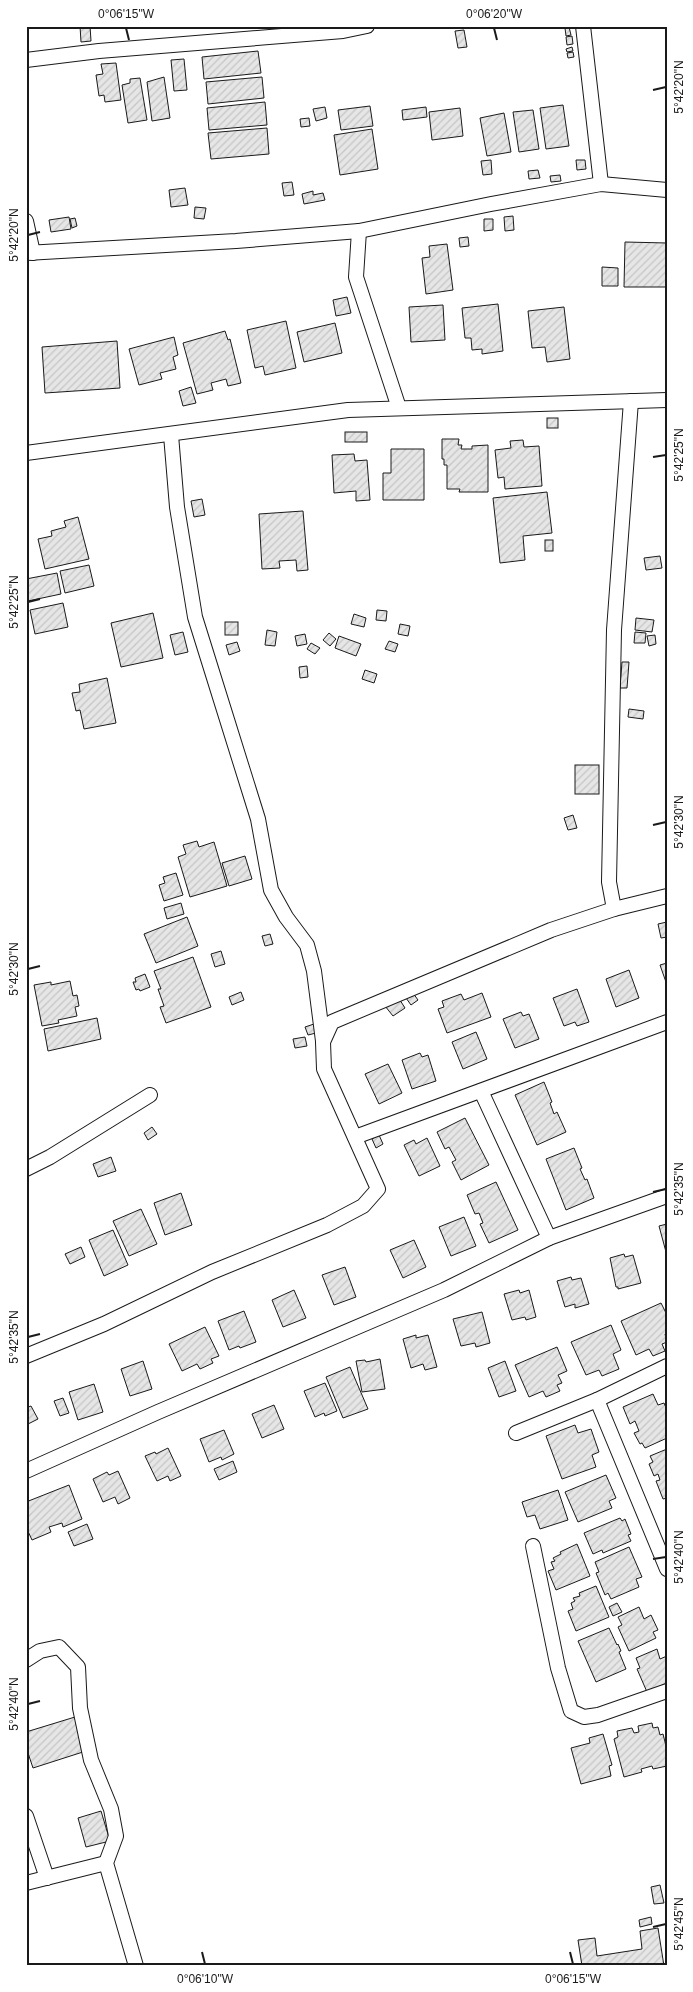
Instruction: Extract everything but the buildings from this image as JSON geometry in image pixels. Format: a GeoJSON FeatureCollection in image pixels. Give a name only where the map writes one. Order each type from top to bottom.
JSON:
{"type":"FeatureCollection","features":[{"type":"Feature","properties":{"kind":"street"},"geometry":{"type":"LineString","coordinates":[[26,60],[98,51],[343,31],[367,26]]}},
{"type":"Feature","properties":{"kind":"street"},"geometry":{"type":"LineString","coordinates":[[583,26],[601,184]]}},
{"type":"Feature","properties":{"kind":"street"},"geometry":{"type":"LineString","coordinates":[[26,222],[30,253],[360,231],[601,184],[667,190]]}},
{"type":"Feature","properties":{"kind":"street"},"geometry":{"type":"LineString","coordinates":[[360,231],[356,277],[399,408]]}},
{"type":"Feature","properties":{"kind":"street"},"geometry":{"type":"LineString","coordinates":[[26,453],[348,410],[667,400]]}},
{"type":"Feature","properties":{"kind":"street"},"geometry":{"type":"LineString","coordinates":[[614,909],[609,882],[614,630],[630,401]]}},
{"type":"Feature","properties":{"kind":"street"},"geometry":{"type":"LineString","coordinates":[[26,1356],[104,1324],[212,1272],[327,1225],[363,1206],[378,1189],[324,1070],[323,1042],[314,971],[307,945],[286,916],[271,890],[258,819],[195,617],[177,507],[171,435]]}},
{"type":"Feature","properties":{"kind":"street"},"geometry":{"type":"LineString","coordinates":[[323,1042],[332,1022],[551,930],[614,909],[667,896]]}},
{"type":"Feature","properties":{"kind":"street"},"geometry":{"type":"LineString","coordinates":[[355,1137],[667,1022]]}},
{"type":"Feature","properties":{"kind":"street"},"geometry":{"type":"LineString","coordinates":[[481,1091],[549,1238]]}},
{"type":"Feature","properties":{"kind":"street"},"geometry":{"type":"LineString","coordinates":[[26,1168],[50,1157],[150,1094]]}},
{"type":"Feature","properties":{"kind":"street"},"geometry":{"type":"LineString","coordinates":[[26,1471],[158,1412],[444,1290],[549,1238],[667,1196]]}},
{"type":"Feature","properties":{"kind":"street"},"geometry":{"type":"LineString","coordinates":[[516,1433],[597,1400],[667,1366]]}},
{"type":"Feature","properties":{"kind":"street"},"geometry":{"type":"LineString","coordinates":[[597,1400],[667,1569]]}},
{"type":"Feature","properties":{"kind":"street"},"geometry":{"type":"LineString","coordinates":[[533,1546],[558,1668],[571,1711],[584,1717],[598,1715],[667,1691]]}},
{"type":"Feature","properties":{"kind":"street"},"geometry":{"type":"LineString","coordinates":[[26,1660],[40,1651],[59,1647],[78,1667],[80,1708],[90,1751],[110,1809],[116,1836],[106,1863],[136,1966]]}},
{"type":"Feature","properties":{"kind":"street"},"geometry":{"type":"LineString","coordinates":[[26,1816],[47,1878]]}},
{"type":"Feature","properties":{"kind":"street"},"geometry":{"type":"LineString","coordinates":[[26,1883],[106,1863]]}}]}
